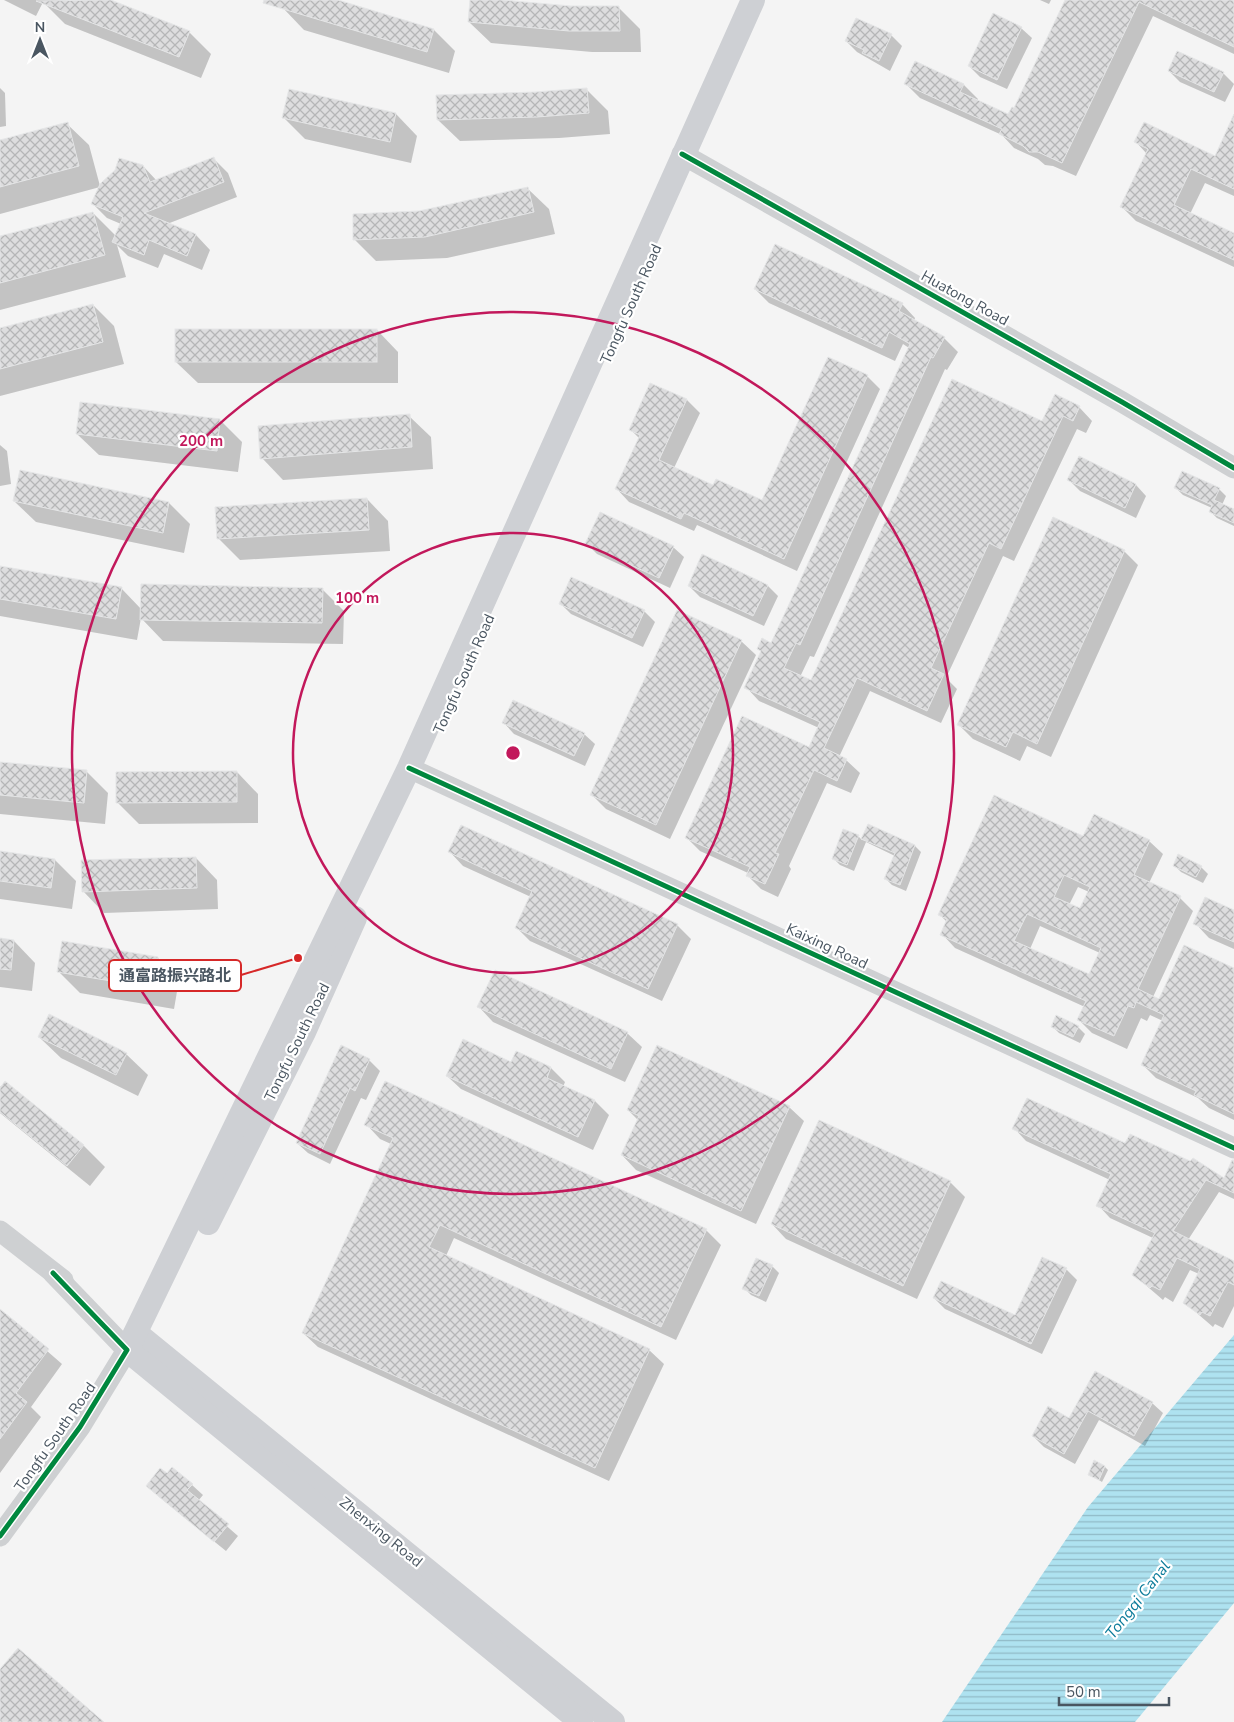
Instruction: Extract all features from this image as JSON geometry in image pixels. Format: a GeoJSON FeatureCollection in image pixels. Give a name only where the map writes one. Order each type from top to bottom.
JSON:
{"type":"FeatureCollection","features":[{"type":"Feature","properties":{"kind":"main road","name":"Tongfu South Road"},"geometry":{"type":"LineString","coordinates":[[138,1346],[304,1032],[414,770],[689,157],[752,0]]}},
{"type":"Feature","properties":{"kind":"main road","name":"Tongfu South Road"},"geometry":{"type":"LineString","coordinates":[[689,157],[769,0]]}},
{"type":"Feature","properties":{"kind":"main road","name":"Zhenxing Road"},"geometry":{"type":"LineString","coordinates":[[138,1346],[581,1722]]}},
{"type":"Feature","properties":{"kind":"main road","name":"Zhenxing Road"},"geometry":{"type":"LineString","coordinates":[[138,1346],[613,1722]]}},
{"type":"Feature","properties":{"kind":"street","name":"Huatong Road"},"geometry":{"type":"LineString","coordinates":[[689,157],[1122,402],[1234,468]]}},
{"type":"Feature","properties":{"kind":"street","name":"Kaixing Road"},"geometry":{"type":"LineString","coordinates":[[414,770],[1234,1148]]}},
{"type":"Feature","properties":{"kind":"street"},"geometry":{"type":"LineString","coordinates":[[0,1231],[53,1273],[138,1346]]}},
{"type":"Feature","properties":{"kind":"street","name":"Tongfu South Road"},"geometry":{"type":"LineString","coordinates":[[0,1536],[138,1346]]}},
{"type":"Feature","properties":{"kind":"water","name":"Tongqi Canal"},"geometry":{"type":"Polygon","coordinates":[[[1234,1335],[1234,1603],[1135,1722],[942,1722],[1088,1507],[1234,1335]]]}},
{"type":"Feature","properties":{"kind":"building"},"geometry":{"type":"Polygon","coordinates":[[[111,0],[190,31],[179,57],[36,1],[111,0]]]}},
{"type":"Feature","properties":{"kind":"building"},"geometry":{"type":"Polygon","coordinates":[[[264,0],[338,0],[434,29],[427,52],[263,3],[264,0]]]}},
{"type":"Feature","properties":{"kind":"building"},"geometry":{"type":"Polygon","coordinates":[[[470,0],[502,0],[571,6],[619,6],[620,31],[569,31],[468,22],[470,0]]]}},
{"type":"Feature","properties":{"kind":"building"},"geometry":{"type":"Polygon","coordinates":[[[1065,0],[1234,0],[1234,47],[1139,2],[1062,163],[1038,152],[1029,152],[1023,146],[999,134],[1002,129],[904,84],[915,61],[964,84],[960,92],[1008,114],[1012,107],[1014,108],[1065,0]]]}},
{"type":"Feature","properties":{"kind":"building"},"geometry":{"type":"Polygon","coordinates":[[[993,13],[1022,27],[997,80],[968,66],[993,13]]]}},
{"type":"Feature","properties":{"kind":"building"},"geometry":{"type":"Polygon","coordinates":[[[856,18],[892,34],[879,61],[862,53],[864,50],[845,41],[856,18]]]}},
{"type":"Feature","properties":{"kind":"building"},"geometry":{"type":"Polygon","coordinates":[[[1177,51],[1224,72],[1214,92],[1168,71],[1177,51]]]}},
{"type":"Feature","properties":{"kind":"building"},"geometry":{"type":"Polygon","coordinates":[[[587,88],[589,113],[537,117],[437,120],[436,95],[536,92],[587,88]]]}},
{"type":"Feature","properties":{"kind":"building"},"geometry":{"type":"Polygon","coordinates":[[[289,89],[396,113],[390,142],[282,118],[289,89]]]}},
{"type":"Feature","properties":{"kind":"building"},"geometry":{"type":"Polygon","coordinates":[[[1234,114],[1234,189],[1191,169],[1174,205],[1234,233],[1234,260],[1120,207],[1148,149],[1134,142],[1144,122],[1215,156],[1234,114]]]}},
{"type":"Feature","properties":{"kind":"building"},"geometry":{"type":"Polygon","coordinates":[[[68,122],[79,166],[0,187],[0,140],[68,122]]]}},
{"type":"Feature","properties":{"kind":"building"},"geometry":{"type":"Polygon","coordinates":[[[214,157],[224,182],[144,213],[196,234],[187,256],[149,240],[144,255],[112,242],[123,217],[91,204],[100,184],[115,170],[119,158],[143,165],[150,182],[214,157]]]}},
{"type":"Feature","properties":{"kind":"building"},"geometry":{"type":"Polygon","coordinates":[[[528,187],[534,212],[425,237],[353,240],[353,214],[419,211],[528,187]]]}},
{"type":"Feature","properties":{"kind":"building"},"geometry":{"type":"Polygon","coordinates":[[[93,212],[105,255],[0,283],[0,236],[93,212]]]}},
{"type":"Feature","properties":{"kind":"building"},"geometry":{"type":"Polygon","coordinates":[[[775,244],[903,303],[899,311],[945,337],[933,358],[931,357],[800,645],[796,643],[784,668],[811,680],[952,379],[1042,421],[1055,394],[1080,406],[1073,421],[1063,416],[1001,549],[989,543],[931,668],[944,674],[927,711],[857,678],[824,748],[847,759],[837,781],[814,770],[775,853],[779,854],[765,884],[746,876],[750,867],[685,838],[742,716],[809,747],[820,722],[744,688],[761,651],[757,649],[762,638],[771,643],[910,344],[889,332],[882,348],[754,289],[775,244]]]}},
{"type":"Feature","properties":{"kind":"building"},"geometry":{"type":"Polygon","coordinates":[[[93,304],[103,342],[0,369],[0,328],[93,304]]]}},
{"type":"Feature","properties":{"kind":"building"},"geometry":{"type":"Polygon","coordinates":[[[175,329],[377,329],[377,362],[175,362],[175,329]]]}},
{"type":"Feature","properties":{"kind":"building"},"geometry":{"type":"Polygon","coordinates":[[[828,357],[868,375],[784,559],[684,513],[681,519],[615,489],[640,435],[629,430],[650,383],[687,399],[659,460],[713,485],[716,479],[762,500],[828,357]]]}},
{"type":"Feature","properties":{"kind":"building"},"geometry":{"type":"Polygon","coordinates":[[[80,402],[220,419],[217,451],[76,434],[80,402]]]}},
{"type":"Feature","properties":{"kind":"building"},"geometry":{"type":"Polygon","coordinates":[[[410,414],[412,447],[260,459],[258,426],[410,414]]]}},
{"type":"Feature","properties":{"kind":"building"},"geometry":{"type":"Polygon","coordinates":[[[1079,456],[1136,484],[1125,508],[1067,480],[1079,456]]]}},
{"type":"Feature","properties":{"kind":"building"},"geometry":{"type":"Polygon","coordinates":[[[20,470],[169,502],[163,533],[13,501],[20,470]]]}},
{"type":"Feature","properties":{"kind":"building"},"geometry":{"type":"Polygon","coordinates":[[[1182,471],[1220,488],[1214,500],[1234,509],[1234,523],[1209,512],[1212,505],[1174,488],[1182,471]]]}},
{"type":"Feature","properties":{"kind":"building"},"geometry":{"type":"Polygon","coordinates":[[[367,498],[369,530],[217,539],[215,507],[367,498]]]}},
{"type":"Feature","properties":{"kind":"building"},"geometry":{"type":"Polygon","coordinates":[[[600,512],[674,546],[659,578],[585,544],[600,512]]]}},
{"type":"Feature","properties":{"kind":"building"},"geometry":{"type":"Polygon","coordinates":[[[1053,517],[1125,550],[1037,744],[1013,732],[1006,747],[957,725],[1053,517]]]}},
{"type":"Feature","properties":{"kind":"building"},"geometry":{"type":"Polygon","coordinates":[[[702,554],[768,585],[753,616],[688,586],[702,554]]]}},
{"type":"Feature","properties":{"kind":"building"},"geometry":{"type":"Polygon","coordinates":[[[0,566],[122,587],[116,619],[0,599],[0,566]]]}},
{"type":"Feature","properties":{"kind":"building"},"geometry":{"type":"Polygon","coordinates":[[[571,577],[645,610],[632,638],[559,604],[571,577]]]}},
{"type":"Feature","properties":{"kind":"building"},"geometry":{"type":"Polygon","coordinates":[[[141,584],[323,588],[322,623],[140,620],[141,584]]]}},
{"type":"Feature","properties":{"kind":"building"},"geometry":{"type":"Polygon","coordinates":[[[677,610],[742,640],[656,825],[590,795],[677,610]]]}},
{"type":"Feature","properties":{"kind":"building"},"geometry":{"type":"Polygon","coordinates":[[[513,700],[585,733],[574,756],[502,723],[513,700]]]}},
{"type":"Feature","properties":{"kind":"building"},"geometry":{"type":"Polygon","coordinates":[[[0,762],[87,770],[84,803],[0,795],[0,762]]]}},
{"type":"Feature","properties":{"kind":"building"},"geometry":{"type":"Polygon","coordinates":[[[237,771],[237,802],[116,803],[116,772],[237,771]]]}},
{"type":"Feature","properties":{"kind":"building"},"geometry":{"type":"Polygon","coordinates":[[[994,795],[1083,836],[1094,814],[1150,840],[1134,875],[1181,896],[1138,989],[1159,999],[1184,945],[1234,968],[1234,1114],[1194,1095],[1196,1091],[1141,1065],[1164,1015],[1136,1002],[1134,1008],[1128,1006],[1114,1036],[1077,1020],[1086,1001],[940,935],[947,919],[938,915],[994,795]],[[1064,875],[1054,897],[1080,908],[1090,887],[1064,875]],[[1027,914],[1014,941],[1089,974],[1101,948],[1027,914]]]}},
{"type":"Feature","properties":{"kind":"building"},"geometry":{"type":"Polygon","coordinates":[[[868,824],[915,845],[900,885],[884,879],[895,853],[861,839],[868,824]]]}},
{"type":"Feature","properties":{"kind":"building"},"geometry":{"type":"Polygon","coordinates":[[[461,825],[678,924],[648,989],[515,928],[532,891],[448,852],[461,825]]]}},
{"type":"Feature","properties":{"kind":"building"},"geometry":{"type":"Polygon","coordinates":[[[843,829],[859,835],[847,865],[832,859],[843,829]]]}},
{"type":"Feature","properties":{"kind":"building"},"geometry":{"type":"Polygon","coordinates":[[[0,851],[55,859],[51,888],[0,881],[0,851]]]}},
{"type":"Feature","properties":{"kind":"building"},"geometry":{"type":"Polygon","coordinates":[[[1178,854],[1202,866],[1196,877],[1173,866],[1178,854]]]}},
{"type":"Feature","properties":{"kind":"building"},"geometry":{"type":"Polygon","coordinates":[[[196,857],[197,888],[82,892],[81,860],[196,857]]]}},
{"type":"Feature","properties":{"kind":"building"},"geometry":{"type":"Polygon","coordinates":[[[1205,897],[1234,910],[1234,942],[1193,924],[1205,897]]]}},
{"type":"Feature","properties":{"kind":"building"},"geometry":{"type":"Polygon","coordinates":[[[0,938],[14,940],[11,970],[0,969],[0,938]]]}},
{"type":"Feature","properties":{"kind":"building"},"geometry":{"type":"Polygon","coordinates":[[[62,941],[158,957],[153,988],[57,972],[62,941]]]}},
{"type":"Feature","properties":{"kind":"building"},"geometry":{"type":"Polygon","coordinates":[[[495,970],[628,1032],[611,1069],[477,1007],[495,970]]]}},
{"type":"Feature","properties":{"kind":"building"},"geometry":{"type":"Polygon","coordinates":[[[49,1014],[127,1053],[116,1075],[38,1037],[49,1014]]]}},
{"type":"Feature","properties":{"kind":"building"},"geometry":{"type":"Polygon","coordinates":[[[1056,1015],[1079,1026],[1073,1037],[1051,1027],[1056,1015]]]}},
{"type":"Feature","properties":{"kind":"building"},"geometry":{"type":"Polygon","coordinates":[[[463,1039],[511,1062],[516,1051],[551,1067],[547,1078],[595,1100],[578,1137],[446,1076],[463,1039]]]}},
{"type":"Feature","properties":{"kind":"building"},"geometry":{"type":"Polygon","coordinates":[[[341,1045],[370,1059],[355,1091],[350,1088],[320,1154],[296,1143],[341,1045]]]}},
{"type":"Feature","properties":{"kind":"building"},"geometry":{"type":"Polygon","coordinates":[[[657,1045],[790,1106],[741,1211],[621,1155],[639,1116],[627,1110],[657,1045]]]}},
{"type":"Feature","properties":{"kind":"building"},"geometry":{"type":"Polygon","coordinates":[[[5,1081],[84,1145],[67,1166],[0,1112],[0,1088],[5,1081]]]}},
{"type":"Feature","properties":{"kind":"building"},"geometry":{"type":"Polygon","coordinates":[[[385,1081],[707,1229],[661,1327],[440,1225],[429,1247],[650,1349],[595,1468],[302,1333],[393,1138],[364,1125],[385,1081]]]}},
{"type":"Feature","properties":{"kind":"building"},"geometry":{"type":"Polygon","coordinates":[[[1027,1098],[1125,1143],[1130,1134],[1190,1161],[1193,1158],[1224,1178],[1232,1160],[1234,1160],[1234,1193],[1206,1180],[1173,1231],[1234,1261],[1234,1285],[1228,1282],[1210,1316],[1202,1312],[1200,1315],[1183,1303],[1200,1269],[1177,1258],[1160,1290],[1152,1286],[1150,1288],[1132,1275],[1155,1233],[1096,1206],[1111,1174],[1012,1129],[1027,1098]]]}},
{"type":"Feature","properties":{"kind":"building"},"geometry":{"type":"Polygon","coordinates":[[[819,1120],[951,1181],[903,1286],[771,1224],[819,1120]]]}},
{"type":"Feature","properties":{"kind":"building"},"geometry":{"type":"Polygon","coordinates":[[[1042,1257],[1067,1268],[1031,1344],[933,1298],[941,1281],[1015,1315],[1042,1257]]]}},
{"type":"Feature","properties":{"kind":"building"},"geometry":{"type":"Polygon","coordinates":[[[756,1258],[773,1265],[759,1296],[742,1289],[756,1258]]]}},
{"type":"Feature","properties":{"kind":"building"},"geometry":{"type":"Polygon","coordinates":[[[0,1309],[49,1349],[16,1393],[27,1402],[0,1439],[0,1309]]]}},
{"type":"Feature","properties":{"kind":"building"},"geometry":{"type":"Polygon","coordinates":[[[1095,1371],[1153,1402],[1134,1436],[1088,1411],[1064,1454],[1032,1436],[1048,1406],[1069,1418],[1095,1371]]]}},
{"type":"Feature","properties":{"kind":"building"},"geometry":{"type":"Polygon","coordinates":[[[1094,1460],[1105,1466],[1099,1480],[1088,1475],[1094,1460]]]}},
{"type":"Feature","properties":{"kind":"building"},"geometry":{"type":"Polygon","coordinates":[[[172,1467],[193,1484],[187,1490],[229,1524],[214,1542],[146,1486],[160,1468],[167,1473],[172,1467]]]}},
{"type":"Feature","properties":{"kind":"building"},"geometry":{"type":"Polygon","coordinates":[[[18,1648],[104,1722],[0,1722],[0,1669],[18,1648]]]}},
{"type":"Feature","properties":{"kind":"cycle path"},"geometry":{"type":"LineString","coordinates":[[682,154],[1122,402],[1234,468]]}},
{"type":"Feature","properties":{"kind":"cycle path"},"geometry":{"type":"LineString","coordinates":[[409,768],[1234,1148]]}},
{"type":"Feature","properties":{"kind":"cycle path"},"geometry":{"type":"LineString","coordinates":[[0,1536],[80,1427],[127,1350],[53,1273]]}},
{"type":"Feature","properties":{"kind":"place","name":"通富路振兴路北"},"geometry":{"type":"Point","coordinates":[298,958]}}]}
